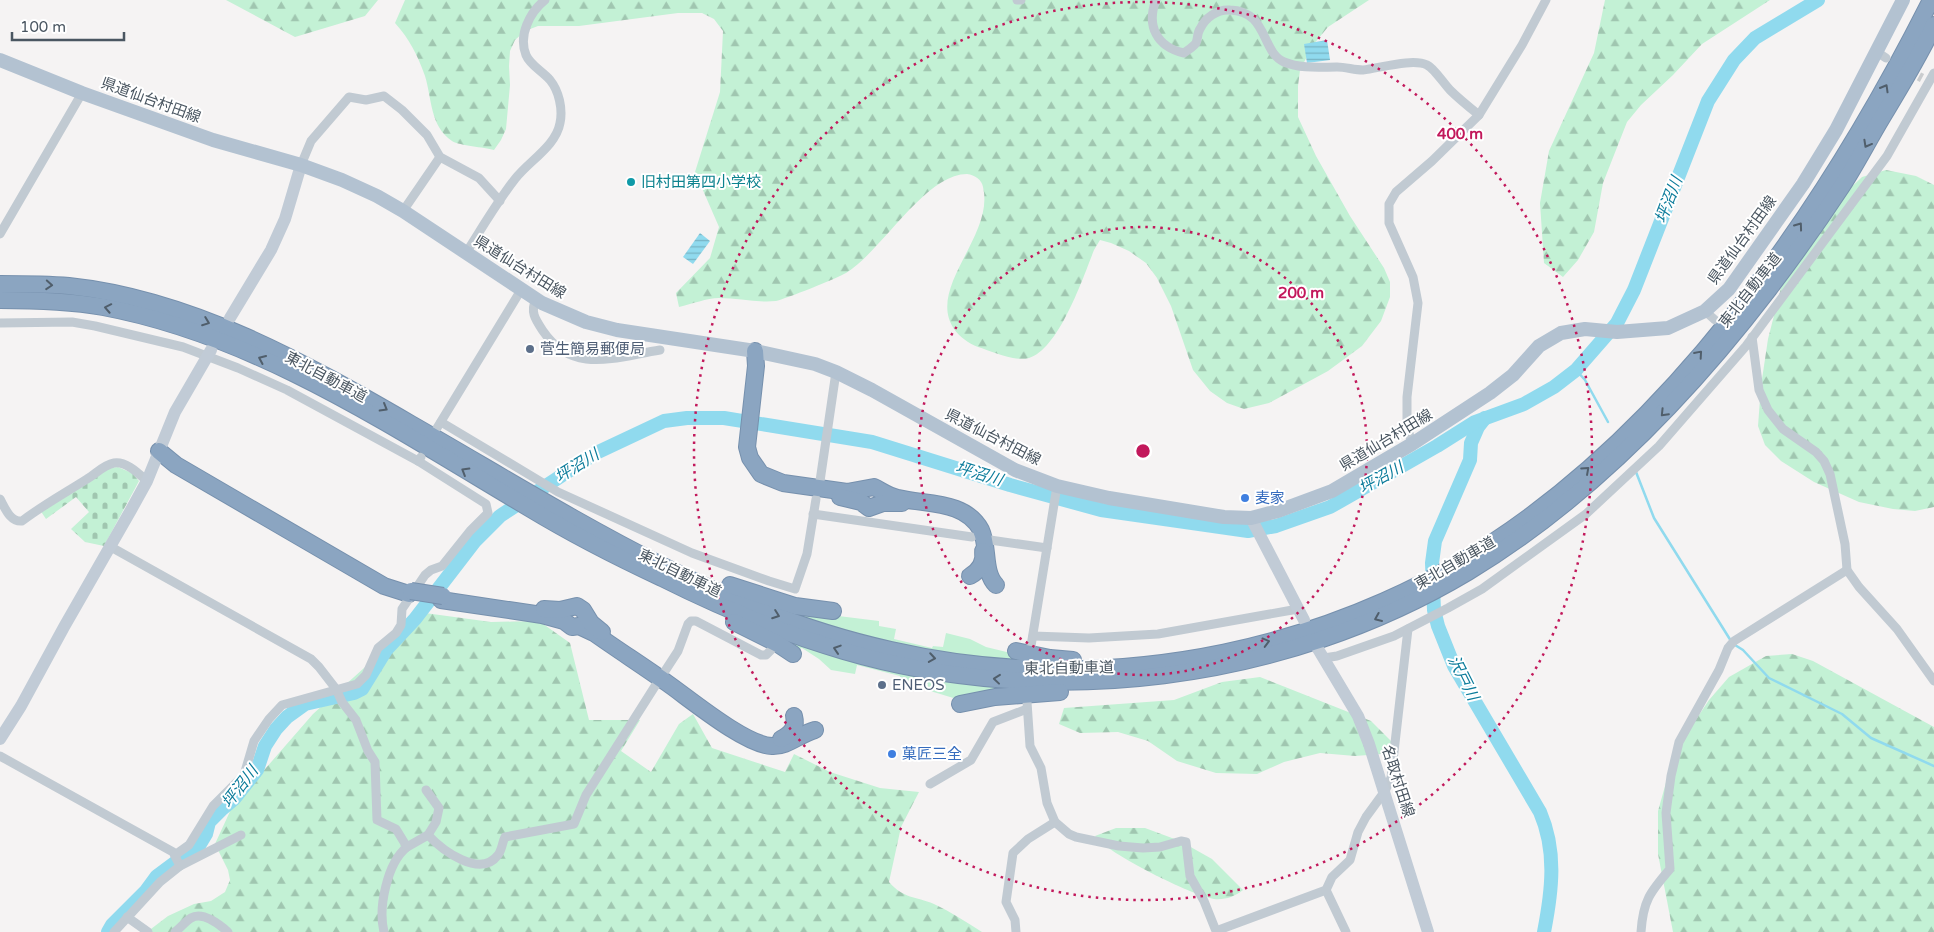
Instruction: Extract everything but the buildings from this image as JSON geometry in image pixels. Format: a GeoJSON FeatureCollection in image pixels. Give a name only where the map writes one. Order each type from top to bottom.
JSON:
{"type":"FeatureCollection","features":[{"type":"Feature","properties":{"kind":"highway","name":"東北自動車道"},"geometry":{"type":"LineString","coordinates":[[1445,577],[1465,559],[1510,530],[1572,483],[1639,420],[1711,341],[1753,288],[1831,179],[1895,70],[1932,0]]}},
{"type":"Feature","properties":{"kind":"highway","name":"東北自動車道"},"geometry":{"type":"LineString","coordinates":[[0,300],[67,302],[103,307],[168,323],[209,337],[270,363],[319,387],[513,491],[547,505],[658,577],[715,604],[810,640],[886,662],[1010,681],[1091,682],[1165,676],[1236,656],[1304,645],[1334,635],[1508,546],[1544,521],[1581,491],[1646,432],[1720,350],[1780,274],[1842,187],[1934,26]]}},
{"type":"Feature","properties":{"kind":"highway","name":"東北自動車道"},"geometry":{"type":"LineString","coordinates":[[0,284],[40,284],[96,290],[149,302],[234,332],[313,369],[513,491]]}},
{"type":"Feature","properties":{"kind":"highway"},"geometry":{"type":"LineString","coordinates":[[755,352],[756,366],[742,446],[749,467],[756,476],[766,483],[782,488],[853,499],[869,508],[889,503],[937,508],[957,514],[967,520],[977,532],[984,557],[977,572],[970,576]]}},
{"type":"Feature","properties":{"kind":"highway"},"geometry":{"type":"LineString","coordinates":[[744,437],[750,458],[755,467],[767,477],[783,483],[847,492],[874,487],[884,494],[946,505],[970,516],[982,533],[988,569],[992,581],[996,585]]}},
{"type":"Feature","properties":{"kind":"highway"},"geometry":{"type":"LineString","coordinates":[[159,451],[184,462],[385,582],[410,592],[542,614],[564,620],[572,627],[579,626],[594,633],[734,729],[760,743],[771,746],[781,745],[814,730]]}},
{"type":"Feature","properties":{"kind":"highway"},"geometry":{"type":"LineString","coordinates":[[547,505],[665,560],[716,581],[795,606],[833,611]]}},
{"type":"Feature","properties":{"kind":"highway"},"geometry":{"type":"LineString","coordinates":[[547,505],[576,541],[684,598],[778,644],[793,654]]}},
{"type":"Feature","properties":{"kind":"highway"},"geometry":{"type":"LineString","coordinates":[[442,598],[560,610],[570,606],[577,606],[583,610],[591,624],[746,733],[766,740],[778,740],[790,734],[796,722],[794,716]]}},
{"type":"Feature","properties":{"kind":"highway"},"geometry":{"type":"LineString","coordinates":[[1024,648],[1050,658],[1110,661],[1163,657],[1206,650],[1236,656]]}},
{"type":"Feature","properties":{"kind":"highway"},"geometry":{"type":"LineString","coordinates":[[960,704],[995,697],[1072,692],[1158,682],[1205,674],[1236,656]]}},
{"type":"Feature","properties":{"kind":"main road","name":"県道仙台村田線"},"geometry":{"type":"LineString","coordinates":[[0,60],[82,93],[213,140],[301,165],[368,192],[403,211],[536,299],[586,322],[617,330],[755,352],[814,364],[836,372],[1015,470],[1057,489],[1224,517],[1252,519],[1332,491],[1412,444],[1490,393],[1507,380],[1539,346],[1561,333],[1585,329],[1617,332],[1668,328],[1710,316],[1802,184],[1836,130],[1881,55],[1903,0]]}},
{"type":"Feature","properties":{"kind":"street"},"geometry":{"type":"LineString","coordinates":[[466,253],[515,178],[555,136],[560,126],[562,112],[551,80],[526,56],[524,46],[526,25],[545,0]]}},
{"type":"Feature","properties":{"kind":"street"},"geometry":{"type":"LineString","coordinates":[[1156,0],[1152,13],[1154,30],[1166,47],[1175,51],[1184,53],[1192,47],[1197,42],[1199,30],[1206,19],[1217,12],[1229,10],[1239,12],[1248,14],[1259,25],[1276,56],[1282,61],[1315,68],[1361,70],[1425,64],[1462,102],[1479,115]]}},
{"type":"Feature","properties":{"kind":"street"},"geometry":{"type":"LineString","coordinates":[[1412,444],[1408,426],[1407,397],[1418,303],[1413,277],[1389,224],[1389,204],[1396,192],[1432,161],[1479,115],[1522,45],[1546,0]]}},
{"type":"Feature","properties":{"kind":"street"},"geometry":{"type":"LineString","coordinates":[[1321,654],[1338,656],[1408,629],[1448,608],[1512,568],[1586,514],[1659,446],[1742,343],[1752,337],[1887,156],[1934,73]]}},
{"type":"Feature","properties":{"kind":"street"},"geometry":{"type":"LineString","coordinates":[[0,234],[82,93]]}},
{"type":"Feature","properties":{"kind":"street"},"geometry":{"type":"LineString","coordinates":[[230,318],[252,284],[278,234],[294,194],[301,165],[311,141],[349,97],[366,100],[384,96],[402,110],[427,135],[440,157],[479,178],[500,201]]}},
{"type":"Feature","properties":{"kind":"street"},"geometry":{"type":"LineString","coordinates":[[403,211],[440,157]]}},
{"type":"Feature","properties":{"kind":"street"},"geometry":{"type":"LineString","coordinates":[[521,290],[439,425],[532,476],[547,505],[795,589]]}},
{"type":"Feature","properties":{"kind":"street"},"geometry":{"type":"LineString","coordinates":[[536,299],[532,314],[550,342],[568,354],[581,359],[596,360],[660,350]]}},
{"type":"Feature","properties":{"kind":"street"},"geometry":{"type":"LineString","coordinates":[[0,323],[72,322],[209,353],[287,390],[419,459],[486,504],[488,513],[470,531],[442,566],[431,570],[425,575],[402,609],[401,625],[396,633],[378,648],[366,675],[358,684],[348,687],[338,694],[282,705],[269,719],[254,742],[244,775],[213,806],[177,861],[114,932]]}},
{"type":"Feature","properties":{"kind":"street"},"geometry":{"type":"LineString","coordinates":[[1752,337],[1759,390],[1768,410],[1783,429],[1816,452],[1824,461],[1830,474],[1845,544],[1847,570],[1859,587],[1897,629],[1934,682]]}},
{"type":"Feature","properties":{"kind":"street"},"geometry":{"type":"LineString","coordinates":[[0,739],[21,706],[147,481],[182,398],[209,353]]}},
{"type":"Feature","properties":{"kind":"street"},"geometry":{"type":"LineString","coordinates":[[820,481],[836,372]]}},
{"type":"Feature","properties":{"kind":"street"},"geometry":{"type":"LineString","coordinates":[[0,499],[12,519],[17,521],[22,520],[48,501],[113,463],[128,466],[147,481]]}},
{"type":"Feature","properties":{"kind":"street"},"geometry":{"type":"LineString","coordinates":[[1024,648],[1033,636],[1057,489]]}},
{"type":"Feature","properties":{"kind":"street"},"geometry":{"type":"LineString","coordinates":[[792,599],[807,554],[816,499]]}},
{"type":"Feature","properties":{"kind":"street"},"geometry":{"type":"LineString","coordinates":[[814,514],[972,537]]}},
{"type":"Feature","properties":{"kind":"street"},"geometry":{"type":"LineString","coordinates":[[1033,636],[1088,638],[1158,634],[1301,615],[1252,519]]}},
{"type":"Feature","properties":{"kind":"street"},"geometry":{"type":"LineString","coordinates":[[990,540],[1048,548]]}},
{"type":"Feature","properties":{"kind":"street"},"geometry":{"type":"LineString","coordinates":[[111,547],[311,659],[320,667],[356,720],[368,751],[376,762],[377,820],[396,829],[407,847]]}},
{"type":"Feature","properties":{"kind":"street"},"geometry":{"type":"LineString","coordinates":[[1641,932],[1646,900],[1670,869],[1666,813],[1671,776],[1679,742],[1732,643],[1847,570]]}},
{"type":"Feature","properties":{"kind":"street"},"geometry":{"type":"LineString","coordinates":[[665,671],[678,651],[688,624],[691,621],[761,655],[766,655],[773,648]]}},
{"type":"Feature","properties":{"kind":"street"},"geometry":{"type":"LineString","coordinates":[[930,784],[972,760],[993,722],[1027,705],[1030,746],[1041,768],[1047,803],[1055,822],[1069,834],[1119,846],[1160,847],[1181,840],[1186,842],[1190,876],[1204,902],[1216,931],[1326,890],[1332,877],[1350,860],[1358,832],[1366,817],[1385,792],[1391,778],[1408,629]]}},
{"type":"Feature","properties":{"kind":"street","name":"名取村田線"},"geometry":{"type":"LineString","coordinates":[[1321,654],[1358,716],[1385,792],[1428,932]]}},
{"type":"Feature","properties":{"kind":"street"},"geometry":{"type":"LineString","coordinates":[[428,835],[441,848],[468,863],[478,865],[488,863],[497,857],[505,837],[574,824],[586,795],[657,682]]}},
{"type":"Feature","properties":{"kind":"street"},"geometry":{"type":"LineString","coordinates":[[0,756],[173,852],[177,861]]}},
{"type":"Feature","properties":{"kind":"street"},"geometry":{"type":"LineString","coordinates":[[384,932],[381,911],[387,884],[398,856],[407,847],[428,835],[436,822],[439,808],[426,790]]}},
{"type":"Feature","properties":{"kind":"street"},"geometry":{"type":"LineString","coordinates":[[1016,932],[1015,920],[1006,902],[1013,853],[1028,838],[1055,822]]}},
{"type":"Feature","properties":{"kind":"street"},"geometry":{"type":"LineString","coordinates":[[177,861],[241,835]]}},
{"type":"Feature","properties":{"kind":"street"},"geometry":{"type":"LineString","coordinates":[[1326,890],[1346,932]]}},
{"type":"Feature","properties":{"kind":"street"},"geometry":{"type":"LineString","coordinates":[[175,932],[192,917],[199,916],[218,923],[228,932]]}},
{"type":"Feature","properties":{"kind":"street"},"geometry":{"type":"LineString","coordinates":[[127,917],[148,932]]}},
{"type":"Feature","properties":{"kind":"green space"},"geometry":{"type":"Polygon","coordinates":[[[226,0],[378,0],[365,16],[295,37],[226,0]]]}},
{"type":"Feature","properties":{"kind":"green space"},"geometry":{"type":"Polygon","coordinates":[[[405,0],[1369,0],[1328,27],[1313,45],[1300,70],[1298,117],[1316,156],[1350,216],[1384,268],[1390,282],[1390,297],[1381,321],[1362,346],[1328,371],[1269,403],[1244,409],[1227,403],[1210,391],[1193,370],[1171,306],[1157,278],[1146,263],[1129,251],[1100,240],[1069,311],[1050,341],[1040,352],[1029,358],[1017,359],[1003,356],[971,344],[964,339],[954,329],[948,313],[948,296],[980,224],[984,205],[983,187],[980,180],[967,174],[951,177],[935,186],[904,215],[860,262],[841,276],[776,301],[714,298],[679,307],[676,293],[710,258],[719,227],[695,172],[720,92],[723,31],[714,19],[702,13],[678,13],[579,26],[538,26],[525,31],[515,40],[510,51],[510,85],[506,129],[494,150],[456,143],[439,128],[419,61],[409,41],[395,23],[405,0]]]}},
{"type":"Feature","properties":{"kind":"green space"},"geometry":{"type":"Polygon","coordinates":[[[1605,0],[1770,0],[1702,44],[1641,105],[1627,122],[1603,183],[1594,232],[1578,260],[1563,277],[1544,263],[1540,203],[1549,151],[1594,53],[1605,0]]]}},
{"type":"Feature","properties":{"kind":"green space"},"geometry":{"type":"Polygon","coordinates":[[[1886,170],[1916,176],[1934,185],[1934,507],[1915,511],[1893,509],[1859,502],[1814,482],[1781,461],[1765,445],[1758,426],[1761,386],[1768,339],[1781,288],[1846,192],[1862,177],[1886,170]]]}},
{"type":"Feature","properties":{"kind":"green space"},"geometry":{"type":"Polygon","coordinates":[[[118,467],[132,473],[139,481],[104,546],[85,542],[71,529],[89,512],[76,497],[46,519],[40,510],[109,468],[118,467]]]}},
{"type":"Feature","properties":{"kind":"green space"},"geometry":{"type":"Polygon","coordinates":[[[770,604],[822,614],[879,621],[879,626],[896,629],[894,639],[932,648],[933,646],[943,647],[946,633],[970,639],[986,647],[1040,660],[973,658],[914,648],[841,629],[770,604]]]}},
{"type":"Feature","properties":{"kind":"green space"},"geometry":{"type":"Polygon","coordinates":[[[425,613],[491,622],[539,621],[570,643],[589,720],[640,720],[621,751],[651,772],[679,724],[693,714],[712,748],[785,772],[794,754],[830,772],[880,788],[919,792],[901,827],[889,882],[905,894],[934,904],[982,932],[147,932],[168,916],[194,904],[211,901],[225,892],[230,880],[228,870],[215,844],[232,807],[313,714],[425,613]]]}},
{"type":"Feature","properties":{"kind":"green space"},"geometry":{"type":"Polygon","coordinates":[[[785,637],[1035,689],[960,700],[927,690],[928,684],[912,680],[910,686],[899,682],[900,676],[857,665],[855,674],[831,670],[819,659],[802,648],[796,650],[785,637]]]}},
{"type":"Feature","properties":{"kind":"green space"},"geometry":{"type":"Polygon","coordinates":[[[1792,654],[1813,661],[1934,727],[1934,932],[1673,932],[1658,854],[1658,811],[1669,772],[1689,730],[1709,700],[1729,677],[1766,656],[1792,654]]]}},
{"type":"Feature","properties":{"kind":"green space"},"geometry":{"type":"Polygon","coordinates":[[[1260,677],[1371,721],[1394,744],[1381,754],[1355,756],[1320,753],[1284,762],[1257,774],[1216,773],[1177,761],[1148,741],[1118,732],[1080,733],[1059,724],[1064,708],[1174,700],[1222,682],[1260,677]]]}},
{"type":"Feature","properties":{"kind":"green space"},"geometry":{"type":"Polygon","coordinates":[[[1116,828],[1145,828],[1180,841],[1212,859],[1243,890],[1229,898],[1214,899],[1188,890],[1151,873],[1116,853],[1095,836],[1116,828]]]}},
{"type":"Feature","properties":{"kind":"water"},"geometry":{"type":"Polygon","coordinates":[[[1327,40],[1330,60],[1307,63],[1304,44],[1327,40]]]}},
{"type":"Feature","properties":{"kind":"water"},"geometry":{"type":"Polygon","coordinates":[[[700,233],[710,241],[693,264],[683,257],[700,233]]]}},
{"type":"Feature","properties":{"kind":"waterway","name":"坪沼川"},"geometry":{"type":"LineString","coordinates":[[108,932],[112,925],[146,891],[157,876],[200,844],[206,834],[209,822],[234,799],[257,770],[265,746],[276,729],[287,717],[305,704],[354,693],[362,689],[386,650],[415,619],[475,541],[500,516],[596,453],[664,421],[687,418],[724,418],[872,442],[1010,485],[1101,510],[1248,531],[1276,526],[1330,507],[1475,422],[1524,404],[1554,387],[1576,370],[1617,323],[1634,290],[1708,101],[1734,60],[1755,38],[1818,0]]}},
{"type":"Feature","properties":{"kind":"waterway"},"geometry":{"type":"LineString","coordinates":[[1576,370],[1585,380],[1608,422]]}},
{"type":"Feature","properties":{"kind":"waterway","name":"沢戸川"},"geometry":{"type":"LineString","coordinates":[[1485,418],[1478,427],[1471,443],[1470,460],[1435,541],[1432,563],[1434,610],[1438,626],[1454,666],[1540,812],[1549,841],[1551,856],[1551,886],[1544,932]]}},
{"type":"Feature","properties":{"kind":"waterway"},"geometry":{"type":"LineString","coordinates":[[1636,472],[1654,518],[1731,641]]}},
{"type":"Feature","properties":{"kind":"waterway"},"geometry":{"type":"LineString","coordinates":[[1735,645],[1743,650],[1769,678],[1842,714],[1871,738],[1934,766]]}},
{"type":"Feature","properties":{"kind":"tunnel"},"geometry":{"type":"LineString","coordinates":[[1907,70],[1922,78]]}},
{"type":"Feature","properties":{"kind":"place","name":"旧村田第四小学校"},"geometry":{"type":"Point","coordinates":[631,182]}},
{"type":"Feature","properties":{"kind":"place","name":"菅生簡易郵便局"},"geometry":{"type":"Point","coordinates":[530,349]}},
{"type":"Feature","properties":{"kind":"place","name":"麦家"},"geometry":{"type":"Point","coordinates":[1245,498]}},
{"type":"Feature","properties":{"kind":"place","name":"ENEOS"},"geometry":{"type":"Point","coordinates":[882,685]}},
{"type":"Feature","properties":{"kind":"place","name":"菓匠三全"},"geometry":{"type":"Point","coordinates":[892,754]}}]}
